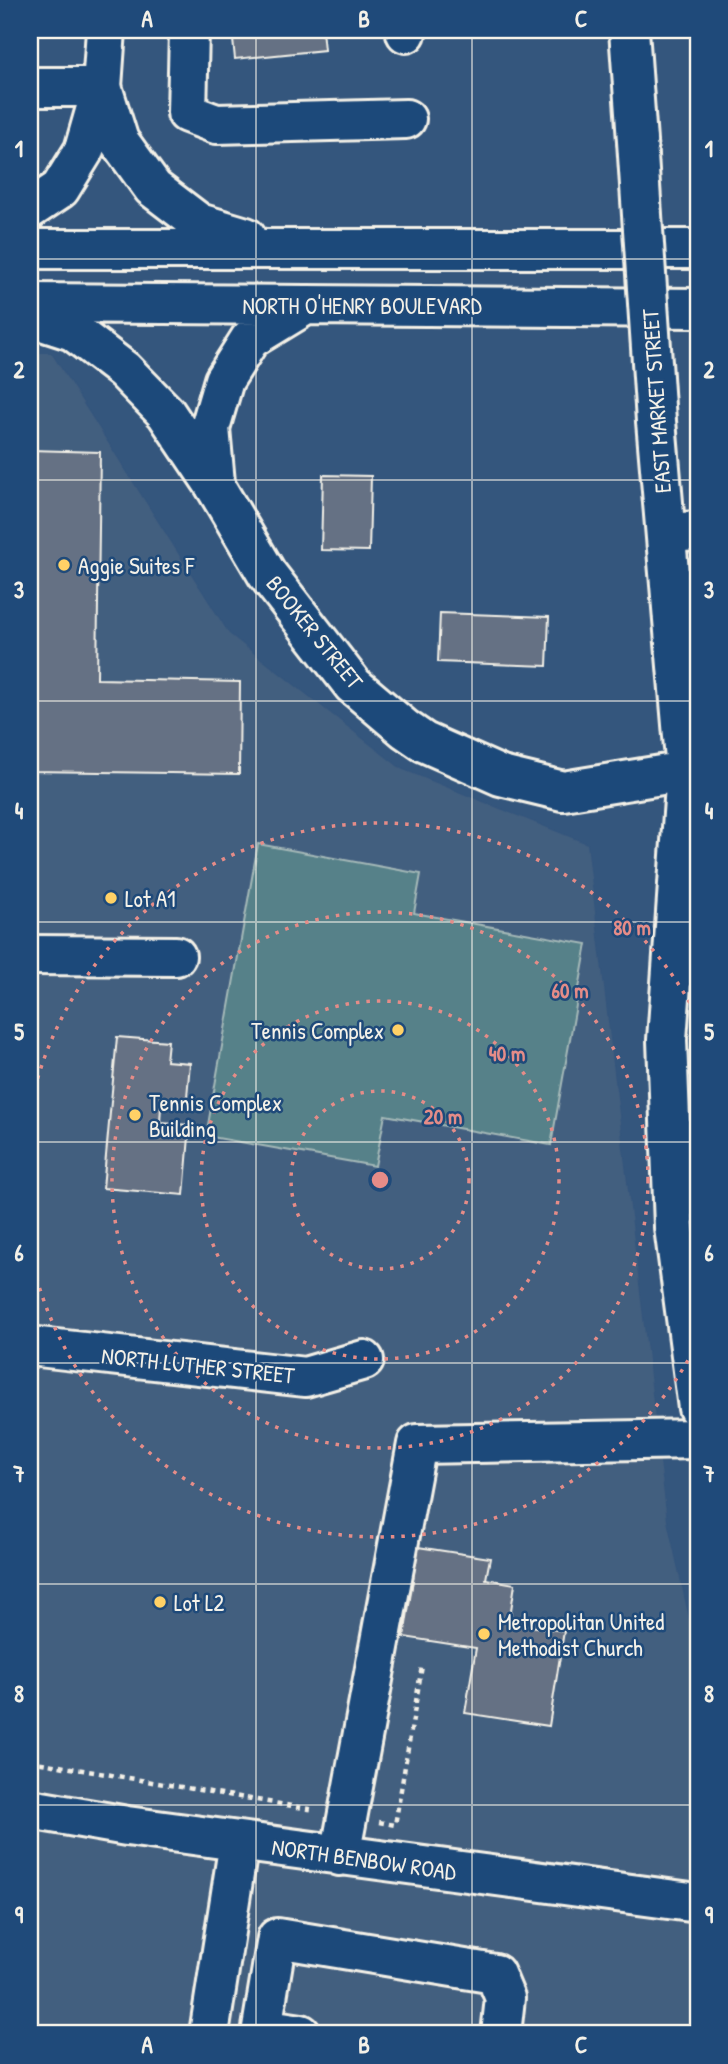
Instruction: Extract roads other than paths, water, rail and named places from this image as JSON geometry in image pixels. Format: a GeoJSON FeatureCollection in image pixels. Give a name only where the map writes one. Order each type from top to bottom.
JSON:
{"type":"FeatureCollection","features":[{"type":"Feature","properties":{"kind":"main road"},"geometry":{"type":"LineString","coordinates":[[30,209],[60,189],[84,150],[102,87],[106,30]]}},
{"type":"Feature","properties":{"kind":"main road"},"geometry":{"type":"LineString","coordinates":[[189,30],[187,113],[216,124],[406,119]]}},
{"type":"Feature","properties":{"kind":"main road","name":"EAST MARKET STREET"},"geometry":{"type":"LineString","coordinates":[[629,30],[656,421],[682,532],[692,769],[698,832]]}},
{"type":"Feature","properties":{"kind":"main road"},"geometry":{"type":"LineString","coordinates":[[30,87],[102,87]]}},
{"type":"Feature","properties":{"kind":"main road"},"geometry":{"type":"LineString","coordinates":[[102,87],[119,141],[153,188],[199,223],[281,248]]}},
{"type":"Feature","properties":{"kind":"main road"},"geometry":{"type":"LineString","coordinates":[[30,249],[695,249]]}},
{"type":"Feature","properties":{"kind":"main road","name":"NORTH O'HENRY BOULEVARD"},"geometry":{"type":"LineString","coordinates":[[30,303],[696,308]]}},
{"type":"Feature","properties":{"kind":"main road"},"geometry":{"type":"LineString","coordinates":[[215,485],[210,428],[224,380],[250,339],[307,305]]}},
{"type":"Feature","properties":{"kind":"main road","name":"BOOKER STREET"},"geometry":{"type":"LineString","coordinates":[[30,317],[73,331],[124,370],[166,413],[215,485],[267,573],[353,685],[424,742],[500,776],[563,791],[692,769]]}},
{"type":"Feature","properties":{"kind":"main road","name":"EAST MARKET STREET"},"geometry":{"type":"LineString","coordinates":[[692,769],[667,1040],[674,1227],[698,1408]]}},
{"type":"Feature","properties":{"kind":"main road"},"geometry":{"type":"LineString","coordinates":[[30,955],[176,956]]}},
{"type":"Feature","properties":{"kind":"main road","name":"NORTH LUTHER STREET"},"geometry":{"type":"LineString","coordinates":[[30,1346],[305,1377],[364,1360]]}},
{"type":"Feature","properties":{"kind":"main road"},"geometry":{"type":"LineString","coordinates":[[340,1856],[417,1444],[698,1439]]}},
{"type":"Feature","properties":{"kind":"main road","name":"NORTH BENBOW ROAD"},"geometry":{"type":"LineString","coordinates":[[30,1808],[127,1826],[239,1842],[698,1903]]}},
{"type":"Feature","properties":{"kind":"main road"},"geometry":{"type":"LineString","coordinates":[[209,2034],[239,1842]]}},
{"type":"Feature","properties":{"kind":"main road"},"geometry":{"type":"LineString","coordinates":[[301,2034],[262,2028],[277,1938],[495,1974],[505,1998],[501,2034]]}},
{"type":"Feature","properties":{"kind":"place","name":"Aggie Suites F"},"geometry":{"type":"Point","coordinates":[64,565]}},
{"type":"Feature","properties":{"kind":"place","name":"Lot A1"},"geometry":{"type":"Point","coordinates":[111,898]}},
{"type":"Feature","properties":{"kind":"place","name":"Tennis Complex"},"geometry":{"type":"Point","coordinates":[398,1030]}},
{"type":"Feature","properties":{"kind":"place","name":"Tennis Complex Building"},"geometry":{"type":"Point","coordinates":[135,1115]}},
{"type":"Feature","properties":{"kind":"place","name":"Lot L2"},"geometry":{"type":"Point","coordinates":[160,1602]}},
{"type":"Feature","properties":{"kind":"place","name":"Metropolitan United Methodist Church"},"geometry":{"type":"Point","coordinates":[484,1634]}}]}
